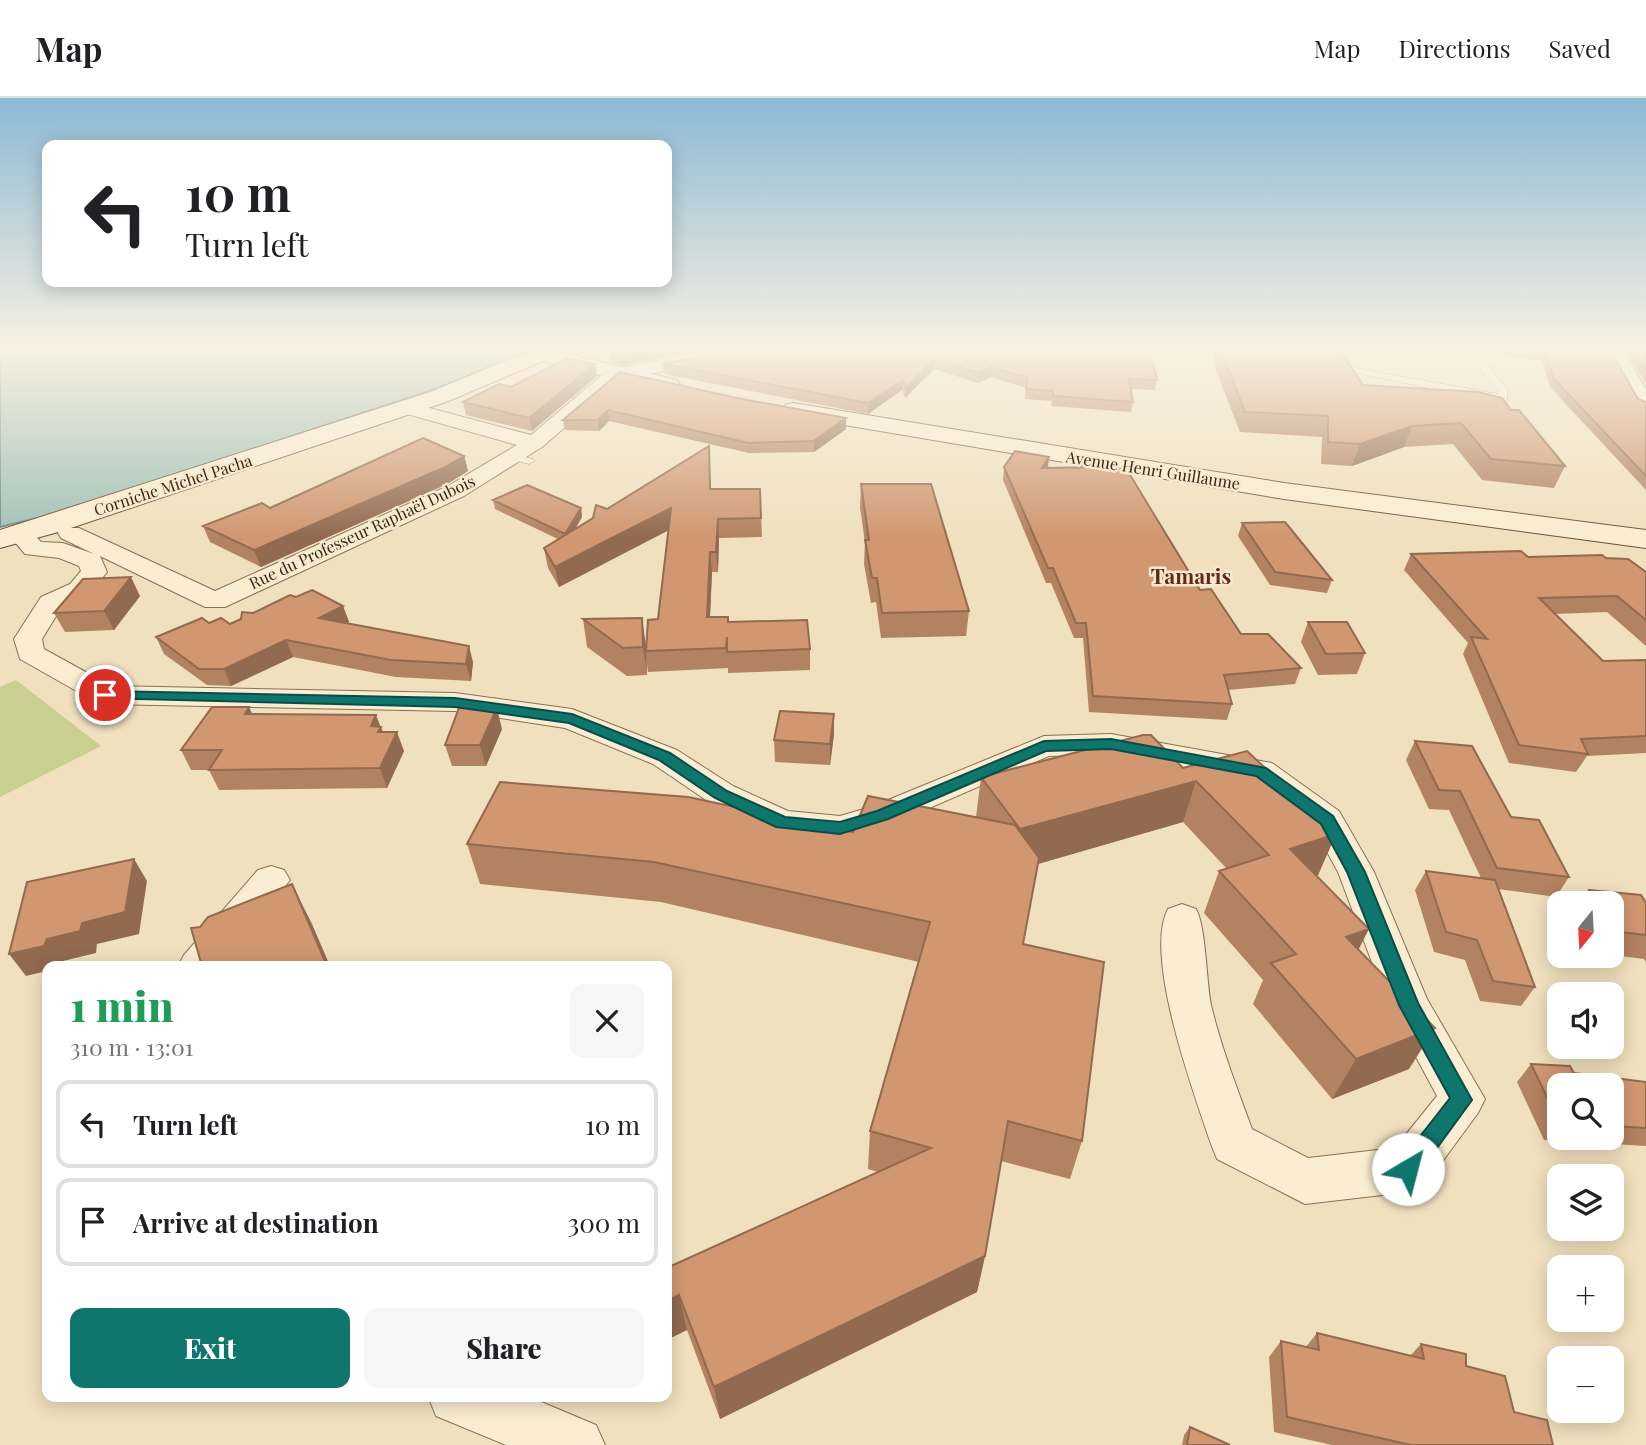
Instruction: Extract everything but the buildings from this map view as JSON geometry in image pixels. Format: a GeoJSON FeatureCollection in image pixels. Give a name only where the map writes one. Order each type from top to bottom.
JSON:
{"type":"FeatureCollection","features":[{"type":"Feature","properties":{"kind":"street","name":"Corniche Michel Pacha"},"geometry":{"type":"LineString","coordinates":[[24,532],[392,413]]}},
{"type":"Feature","properties":{"kind":"street"},"geometry":{"type":"LineString","coordinates":[[420,413],[526,454]]}},
{"type":"Feature","properties":{"kind":"street","name":"Rue du Professeur Raphaël Dubois"},"geometry":{"type":"LineString","coordinates":[[24,532],[215,601],[456,491],[526,454],[572,413]]}},
{"type":"Feature","properties":{"kind":"street","name":"Avenue Henri Guillaume"},"geometry":{"type":"LineString","coordinates":[[808,413],[1284,491],[1643,542]]}},
{"type":"Feature","properties":{"kind":"street"},"geometry":{"type":"LineString","coordinates":[[24,532],[34,549],[63,551],[90,561],[94,572],[79,590],[51,603],[28,639],[30,653],[105,695],[455,702],[572,719],[665,757],[721,794],[782,822],[840,828],[883,815],[1044,746],[1111,744],[1260,771],[1327,820],[1356,872],[1409,1005],[1462,1100],[1408,1169],[1304,1181],[1234,1144],[1209,1073],[1192,1012],[1181,945],[1182,919]]}},
{"type":"Feature","properties":{"kind":"street"},"geometry":{"type":"LineString","coordinates":[[202,961],[271,880]]}},
{"type":"Feature","properties":{"kind":"street"},"geometry":{"type":"LineString","coordinates":[[471,1402],[576,1445]]}},
{"type":"Feature","properties":{"kind":"green space"},"geometry":{"type":"Polygon","coordinates":[[[16,680],[101,746],[0,797],[0,687],[16,680]]]}},
{"type":"Feature","properties":{"kind":"water"},"geometry":{"type":"Polygon","coordinates":[[[0,413],[363,413],[75,509],[0,527],[0,413]]]}},
{"type":"Feature","properties":{"kind":"district","name":"Tamaris"},"geometry":{"type":"Point","coordinates":[1191,577]}},
{"type":"Feature","properties":{"kind":"route"},"geometry":{"type":"LineString","coordinates":[[105,695],[455,702],[572,719],[665,757],[721,794],[782,822],[840,828],[883,815],[1044,746],[1111,744],[1260,771],[1327,820],[1356,872],[1409,1005],[1462,1100],[1408,1169]]}}]}
